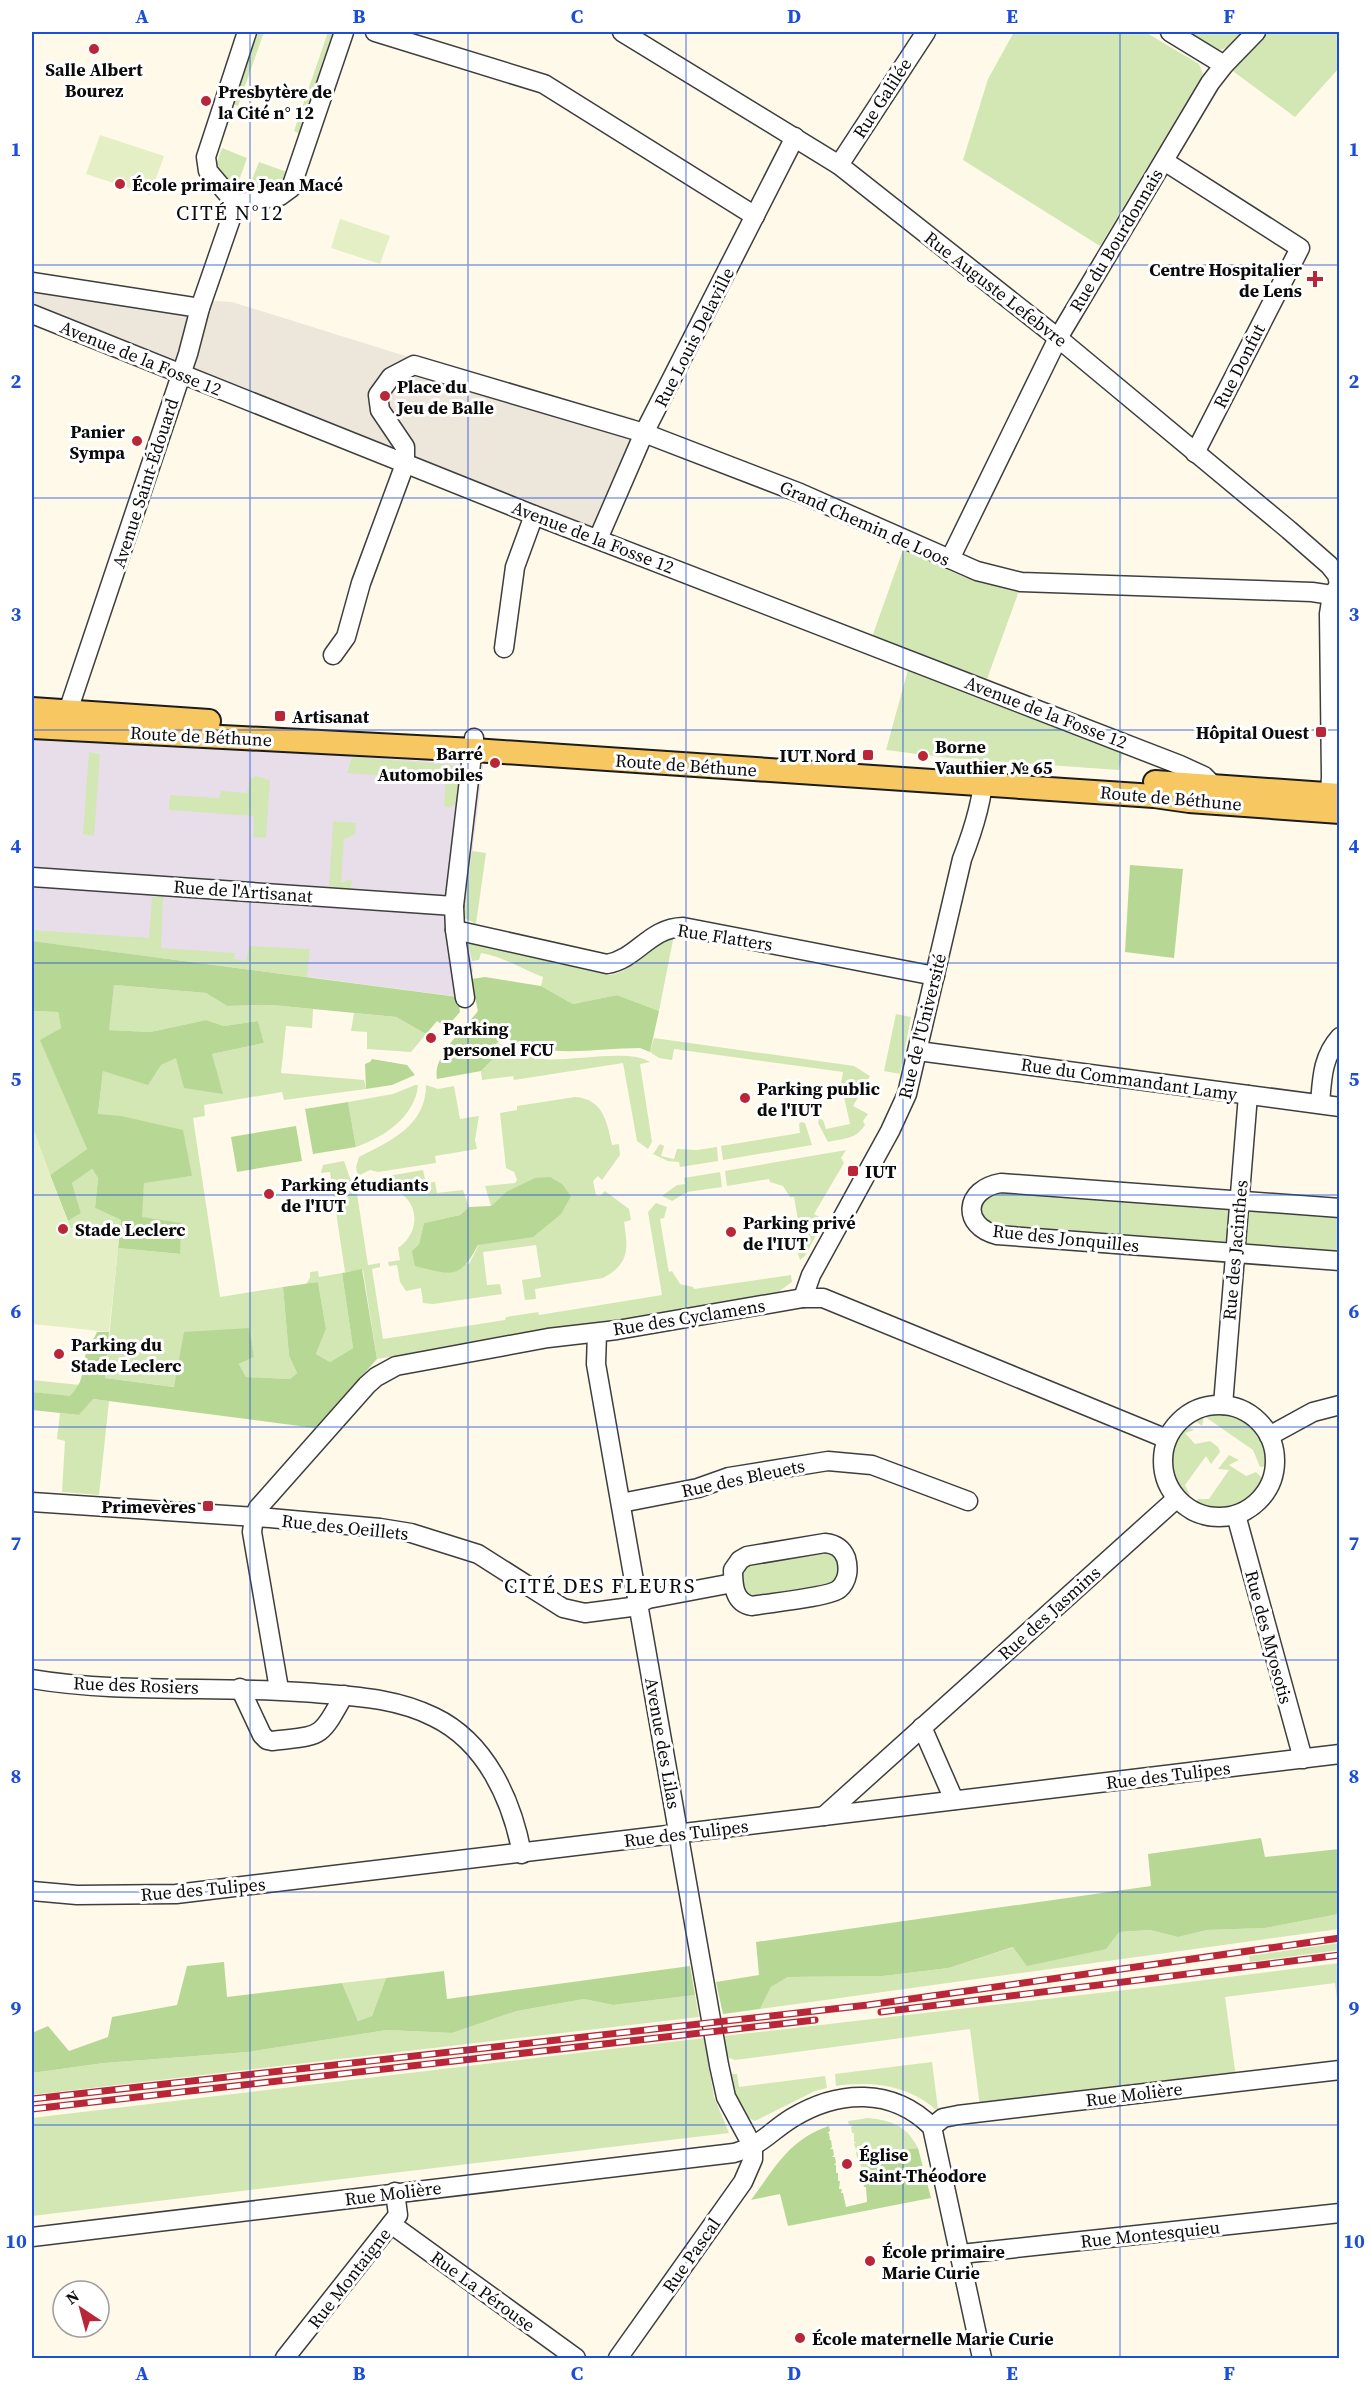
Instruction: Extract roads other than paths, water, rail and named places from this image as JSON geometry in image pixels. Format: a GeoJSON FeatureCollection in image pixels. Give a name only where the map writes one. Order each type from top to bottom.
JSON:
{"type":"FeatureCollection","features":[{"type":"Feature","properties":{"kind":"main road","name":"Route de Béthune"},"geometry":{"type":"LineString","coordinates":[[32,709],[66,720],[474,744],[1334,803]]}},
{"type":"Feature","properties":{"kind":"main road","name":"Route de Béthune"},"geometry":{"type":"LineString","coordinates":[[32,727],[66,720]]}},
{"type":"Feature","properties":{"kind":"street"},"geometry":{"type":"LineString","coordinates":[[247,32],[206,157],[208,171],[236,204],[280,196],[291,189],[344,32]]}},
{"type":"Feature","properties":{"kind":"street"},"geometry":{"type":"LineString","coordinates":[[375,32],[544,84],[756,216]]}},
{"type":"Feature","properties":{"kind":"street","name":"Rue Auguste Lefebvre"},"geometry":{"type":"LineString","coordinates":[[622,32],[839,165],[1058,338],[1290,530],[1337,574],[1337,588]]}},
{"type":"Feature","properties":{"kind":"street","name":"Rue Galilée"},"geometry":{"type":"LineString","coordinates":[[839,165],[926,32]]}},
{"type":"Feature","properties":{"kind":"street"},"geometry":{"type":"LineString","coordinates":[[1170,32],[1224,65]]}},
{"type":"Feature","properties":{"kind":"street","name":"Rue du Bourdonnais"},"geometry":{"type":"LineString","coordinates":[[950,560],[1058,338],[1210,83],[1256,32]]}},
{"type":"Feature","properties":{"kind":"street","name":"Rue Louis Delaville"},"geometry":{"type":"LineString","coordinates":[[598,539],[644,433],[795,137]]}},
{"type":"Feature","properties":{"kind":"street","name":"Rue Donfut"},"geometry":{"type":"LineString","coordinates":[[1164,161],[1300,248],[1195,453]]}},
{"type":"Feature","properties":{"kind":"street","name":"Avenue Saint-Édouard"},"geometry":{"type":"LineString","coordinates":[[66,720],[236,204]]}},
{"type":"Feature","properties":{"kind":"street"},"geometry":{"type":"LineString","coordinates":[[32,282],[200,308]]}},
{"type":"Feature","properties":{"kind":"street","name":"Avenue de la Fosse 12"},"geometry":{"type":"LineString","coordinates":[[32,314],[534,515],[1200,773],[1213,794]]}},
{"type":"Feature","properties":{"kind":"street","name":"Grand Chemin de Loos"},"geometry":{"type":"LineString","coordinates":[[405,464],[405,447],[380,410],[378,395],[391,377],[414,365],[644,433],[800,493],[950,560],[997,578],[1020,582],[1312,592],[1337,588]]}},
{"type":"Feature","properties":{"kind":"street"},"geometry":{"type":"LineString","coordinates":[[333,656],[346,637],[361,583],[405,464]]}},
{"type":"Feature","properties":{"kind":"street"},"geometry":{"type":"LineString","coordinates":[[504,648],[515,567],[534,515]]}},
{"type":"Feature","properties":{"kind":"street"},"geometry":{"type":"LineString","coordinates":[[1334,803],[1335,649],[1329,614],[1337,588]]}},
{"type":"Feature","properties":{"kind":"street"},"geometry":{"type":"LineString","coordinates":[[465,998],[455,930],[454,906],[474,744]]}},
{"type":"Feature","properties":{"kind":"street"},"geometry":{"type":"LineString","coordinates":[[1155,789],[1156,756]]}},
{"type":"Feature","properties":{"kind":"street","name":"Rue de l'Université"},"geometry":{"type":"LineString","coordinates":[[803,1298],[811,1275],[901,1110],[907,1094],[962,859],[970,839],[984,778]]}},
{"type":"Feature","properties":{"kind":"street","name":"Rue de l'Artisanat"},"geometry":{"type":"LineString","coordinates":[[32,877],[454,906]]}},
{"type":"Feature","properties":{"kind":"street","name":"Rue Flatters"},"geometry":{"type":"LineString","coordinates":[[455,930],[607,964],[618,961],[665,929],[683,927],[935,976]]}},
{"type":"Feature","properties":{"kind":"street"},"geometry":{"type":"LineString","coordinates":[[1320,1104],[1323,1068],[1332,1046],[1340,1037]]}},
{"type":"Feature","properties":{"kind":"street","name":"Rue du Commandant Lamy"},"geometry":{"type":"LineString","coordinates":[[918,1051],[1340,1107]]}},
{"type":"Feature","properties":{"kind":"street","name":"Rue des Jacinthes"},"geometry":{"type":"LineString","coordinates":[[1223,1405],[1248,1095]]}},
{"type":"Feature","properties":{"kind":"street","name":"Rue des Jonquilles"},"geometry":{"type":"LineString","coordinates":[[1340,1208],[1001,1183],[981,1189],[972,1205],[975,1221],[983,1229],[997,1235],[1340,1261]]}},
{"type":"Feature","properties":{"kind":"street","name":"Rue des Cyclamens"},"geometry":{"type":"LineString","coordinates":[[254,1517],[258,1508],[367,1385],[388,1369],[407,1363],[548,1338],[803,1298],[829,1299],[1167,1439]]}},
{"type":"Feature","properties":{"kind":"street","name":"Avenue des Lilas"},"geometry":{"type":"LineString","coordinates":[[597,1332],[596,1364],[726,2097],[753,2147]]}},
{"type":"Feature","properties":{"kind":"street"},"geometry":{"type":"LineString","coordinates":[[1269,1436],[1313,1412],[1340,1404]]}},
{"type":"Feature","properties":{"kind":"street"},"geometry":{"type":"LineString","coordinates":[[1212,1405],[1234,1407],[1255,1418],[1269,1436],[1275,1457],[1272,1479],[1262,1497],[1254,1505],[1236,1515],[1210,1517],[1192,1510],[1176,1499],[1169,1488],[1162,1464],[1167,1439],[1174,1427],[1192,1412],[1212,1405]]}},
{"type":"Feature","properties":{"kind":"street","name":"Rue des Bleuets"},"geometry":{"type":"LineString","coordinates":[[621,1503],[698,1488],[729,1478],[828,1461],[872,1465],[968,1501]]}},
{"type":"Feature","properties":{"kind":"street","name":"Rue des Jasmins"},"geometry":{"type":"LineString","coordinates":[[824,1816],[1176,1499]]}},
{"type":"Feature","properties":{"kind":"street","name":"Rue des Oeillets"},"geometry":{"type":"LineString","coordinates":[[32,1502],[380,1528],[448,1543],[478,1554],[563,1608],[574,1611],[595,1612],[631,1607],[648,1599],[733,1583]]}},
{"type":"Feature","properties":{"kind":"street","name":"Rue des Myosotis"},"geometry":{"type":"LineString","coordinates":[[1236,1515],[1303,1759]]}},
{"type":"Feature","properties":{"kind":"street"},"geometry":{"type":"LineString","coordinates":[[254,1517],[252,1532],[279,1689]]}},
{"type":"Feature","properties":{"kind":"street"},"geometry":{"type":"LineString","coordinates":[[832,1544],[844,1554],[848,1564],[848,1574],[844,1582],[833,1592],[752,1606],[740,1602],[733,1583],[735,1564],[747,1556],[832,1544]]}},
{"type":"Feature","properties":{"kind":"street","name":"Rue des Rosiers"},"geometry":{"type":"LineString","coordinates":[[32,1679],[105,1686],[279,1689],[344,1695],[400,1704],[436,1718],[458,1733],[474,1749],[502,1788],[517,1825],[522,1854]]}},
{"type":"Feature","properties":{"kind":"street"},"geometry":{"type":"LineString","coordinates":[[240,1688],[262,1735],[272,1741],[320,1733],[327,1726],[344,1695]]}},
{"type":"Feature","properties":{"kind":"street"},"geometry":{"type":"LineString","coordinates":[[922,1726],[954,1800]]}},
{"type":"Feature","properties":{"kind":"street","name":"Rue des Tulipes"},"geometry":{"type":"LineString","coordinates":[[32,1891],[77,1895],[176,1894],[1340,1754]]}},
{"type":"Feature","properties":{"kind":"street","name":"Rue Molière"},"geometry":{"type":"LineString","coordinates":[[932,2127],[943,2118],[958,2115],[1340,2070]]}},
{"type":"Feature","properties":{"kind":"street"},"geometry":{"type":"LineString","coordinates":[[753,2147],[790,2119],[834,2099],[873,2098],[906,2106],[920,2115],[932,2127],[982,2358]]}},
{"type":"Feature","properties":{"kind":"street","name":"Rue Molière"},"geometry":{"type":"LineString","coordinates":[[32,2237],[725,2154],[753,2147]]}},
{"type":"Feature","properties":{"kind":"street","name":"Rue Pascal"},"geometry":{"type":"LineString","coordinates":[[618,2358],[743,2182],[753,2159],[753,2147]]}},
{"type":"Feature","properties":{"kind":"street","name":"Rue Montaigne"},"geometry":{"type":"LineString","coordinates":[[285,2358],[398,2215],[395,2192]]}},
{"type":"Feature","properties":{"kind":"street","name":"Rue Montesquieu"},"geometry":{"type":"LineString","coordinates":[[961,2254],[1340,2214]]}},
{"type":"Feature","properties":{"kind":"street","name":"Rue La Pérouse"},"geometry":{"type":"LineString","coordinates":[[391,2224],[576,2358]]}},
{"type":"Feature","properties":{"kind":"railway"},"geometry":{"type":"LineString","coordinates":[[32,2099],[868,2005],[1340,1938]]}},
{"type":"Feature","properties":{"kind":"railway"},"geometry":{"type":"LineString","coordinates":[[881,2012],[1340,1955]]}},
{"type":"Feature","properties":{"kind":"railway"},"geometry":{"type":"LineString","coordinates":[[32,2109],[815,2020]]}},
{"type":"Feature","properties":{"kind":"place","name":"Salle Albert Bourez"},"geometry":{"type":"Point","coordinates":[94,49]}},
{"type":"Feature","properties":{"kind":"place","name":"Presbytère de la Cité n° 12"},"geometry":{"type":"Point","coordinates":[206,101]}},
{"type":"Feature","properties":{"kind":"place","name":"École primaire Jean Macé"},"geometry":{"type":"Point","coordinates":[120,184]}},
{"type":"Feature","properties":{"kind":"place","name":"Centre Hospitalier de Lens"},"geometry":{"type":"Point","coordinates":[1315,279]}},
{"type":"Feature","properties":{"kind":"place","name":"Place du Jeu de Balle"},"geometry":{"type":"Point","coordinates":[385,396]}},
{"type":"Feature","properties":{"kind":"place","name":"Panier Sympa"},"geometry":{"type":"Point","coordinates":[137,441]}},
{"type":"Feature","properties":{"kind":"place","name":"Artisanat"},"geometry":{"type":"Point","coordinates":[280,716]}},
{"type":"Feature","properties":{"kind":"place","name":"Hôpital Ouest"},"geometry":{"type":"Point","coordinates":[1321,732]}},
{"type":"Feature","properties":{"kind":"place","name":"IUT Nord"},"geometry":{"type":"Point","coordinates":[868,755]}},
{"type":"Feature","properties":{"kind":"place","name":"Borne Vauthier № 65"},"geometry":{"type":"Point","coordinates":[923,756]}},
{"type":"Feature","properties":{"kind":"place","name":"Barré Automobiles"},"geometry":{"type":"Point","coordinates":[495,763]}},
{"type":"Feature","properties":{"kind":"place","name":"Parking personel FCU"},"geometry":{"type":"Point","coordinates":[431,1038]}},
{"type":"Feature","properties":{"kind":"place","name":"Parking public de l'IUT"},"geometry":{"type":"Point","coordinates":[745,1098]}},
{"type":"Feature","properties":{"kind":"place","name":"IUT"},"geometry":{"type":"Point","coordinates":[853,1171]}},
{"type":"Feature","properties":{"kind":"place","name":"Parking étudiants de l'IUT"},"geometry":{"type":"Point","coordinates":[269,1194]}},
{"type":"Feature","properties":{"kind":"place","name":"Stade Leclerc"},"geometry":{"type":"Point","coordinates":[63,1229]}},
{"type":"Feature","properties":{"kind":"place","name":"Parking privé de l'IUT"},"geometry":{"type":"Point","coordinates":[731,1232]}},
{"type":"Feature","properties":{"kind":"place","name":"Parking du Stade Leclerc"},"geometry":{"type":"Point","coordinates":[59,1354]}},
{"type":"Feature","properties":{"kind":"place","name":"Primevères"},"geometry":{"type":"Point","coordinates":[208,1506]}},
{"type":"Feature","properties":{"kind":"place","name":"Église Saint-Théodore"},"geometry":{"type":"Point","coordinates":[847,2164]}},
{"type":"Feature","properties":{"kind":"place","name":"École primaire Marie Curie"},"geometry":{"type":"Point","coordinates":[870,2261]}},
{"type":"Feature","properties":{"kind":"place","name":"École maternelle Marie Curie"},"geometry":{"type":"Point","coordinates":[800,2338]}},
{"type":"Feature","properties":{"kind":"district","name":"CITÉ N°12"},"geometry":{"type":"Point","coordinates":[230,212]}},
{"type":"Feature","properties":{"kind":"district","name":"CITÉ DES FLEURS"},"geometry":{"type":"Point","coordinates":[600,1585]}}]}
